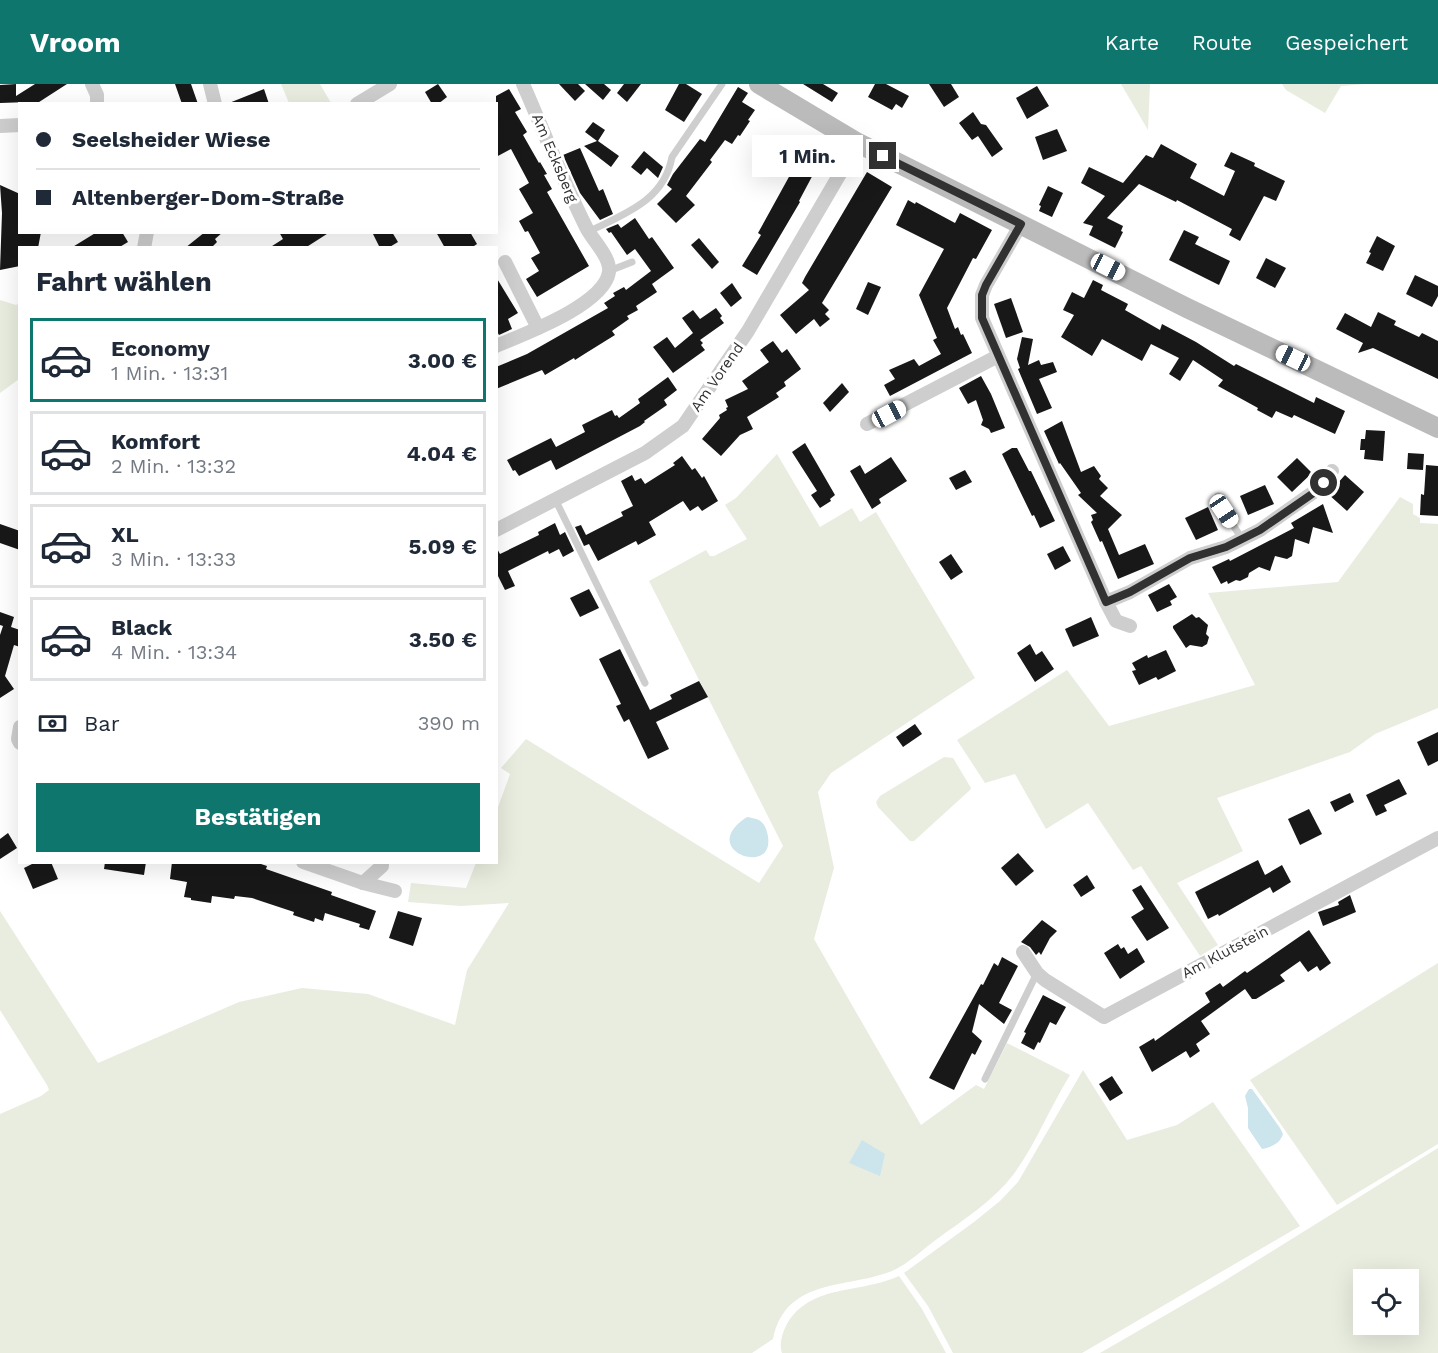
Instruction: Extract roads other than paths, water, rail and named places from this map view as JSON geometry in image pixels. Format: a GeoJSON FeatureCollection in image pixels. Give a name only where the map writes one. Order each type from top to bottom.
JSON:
{"type":"FeatureCollection","features":[{"type":"Feature","properties":{"kind":"main road"},"geometry":{"type":"LineString","coordinates":[[759,84],[858,143],[1187,308],[1438,428]]}},
{"type":"Feature","properties":{"kind":"street"},"geometry":{"type":"LineString","coordinates":[[92,84],[97,95],[97,102]]}},
{"type":"Feature","properties":{"kind":"street"},"geometry":{"type":"LineString","coordinates":[[210,84],[214,102]]}},
{"type":"Feature","properties":{"kind":"street"},"geometry":{"type":"LineString","coordinates":[[360,102],[390,84]]}},
{"type":"Feature","properties":{"kind":"street","name":"Am Ecksberg"},"geometry":{"type":"LineString","coordinates":[[524,84],[588,232],[607,262],[609,271]]}},
{"type":"Feature","properties":{"kind":"street"},"geometry":{"type":"LineString","coordinates":[[0,126],[18,125]]}},
{"type":"Feature","properties":{"kind":"street","name":"Am Vorend"},"geometry":{"type":"LineString","coordinates":[[498,529],[645,453],[683,426],[748,332],[858,143]]}},
{"type":"Feature","properties":{"kind":"street"},"geometry":{"type":"LineString","coordinates":[[1021,224],[986,285],[982,295],[982,318],[1106,602],[1116,621],[1130,626]]}},
{"type":"Feature","properties":{"kind":"street"},"geometry":{"type":"LineString","coordinates":[[505,262],[538,328]]}},
{"type":"Feature","properties":{"kind":"street"},"geometry":{"type":"LineString","coordinates":[[498,345],[555,321],[583,303],[605,281],[609,271]]}},
{"type":"Feature","properties":{"kind":"street"},"geometry":{"type":"LineString","coordinates":[[867,424],[998,356]]}},
{"type":"Feature","properties":{"kind":"street"},"geometry":{"type":"LineString","coordinates":[[1106,602],[1130,592],[1190,558],[1226,547],[1260,530],[1312,494],[1324,483],[1332,471]]}},
{"type":"Feature","properties":{"kind":"street","name":"Am Klutstein"},"geometry":{"type":"LineString","coordinates":[[1023,952],[1037,974],[1104,1017],[1438,838]]}},
{"type":"Feature","properties":{"kind":"street"},"geometry":{"type":"LineString","coordinates":[[309,864],[363,883],[395,891]]}},
{"type":"Feature","properties":{"kind":"street"},"geometry":{"type":"LineString","coordinates":[[363,883],[382,864]]}},
{"type":"Feature","properties":{"kind":"lane"},"geometry":{"type":"LineString","coordinates":[[588,232],[639,207],[653,196],[670,169],[672,157],[722,84]]}},
{"type":"Feature","properties":{"kind":"lane"},"geometry":{"type":"LineString","coordinates":[[609,271],[632,262]]}},
{"type":"Feature","properties":{"kind":"lane"},"geometry":{"type":"LineString","coordinates":[[1218,496],[1224,511],[1242,539]]}},
{"type":"Feature","properties":{"kind":"lane"},"geometry":{"type":"LineString","coordinates":[[555,500],[645,683]]}},
{"type":"Feature","properties":{"kind":"lane"},"geometry":{"type":"LineString","coordinates":[[984,1079],[1037,974]]}},
{"type":"Feature","properties":{"kind":"water"},"geometry":{"type":"Polygon","coordinates":[[[747,817],[760,821],[767,832],[768,847],[762,855],[752,857],[742,855],[733,849],[730,840],[733,829],[747,817]]]}},
{"type":"Feature","properties":{"kind":"water"},"geometry":{"type":"Polygon","coordinates":[[[1249,1089],[1252,1089],[1283,1134],[1277,1143],[1262,1149],[1248,1128],[1248,1108],[1245,1096],[1249,1089]]]}},
{"type":"Feature","properties":{"kind":"water"},"geometry":{"type":"Polygon","coordinates":[[[862,1140],[885,1154],[880,1176],[849,1163],[862,1140]]]}}]}
